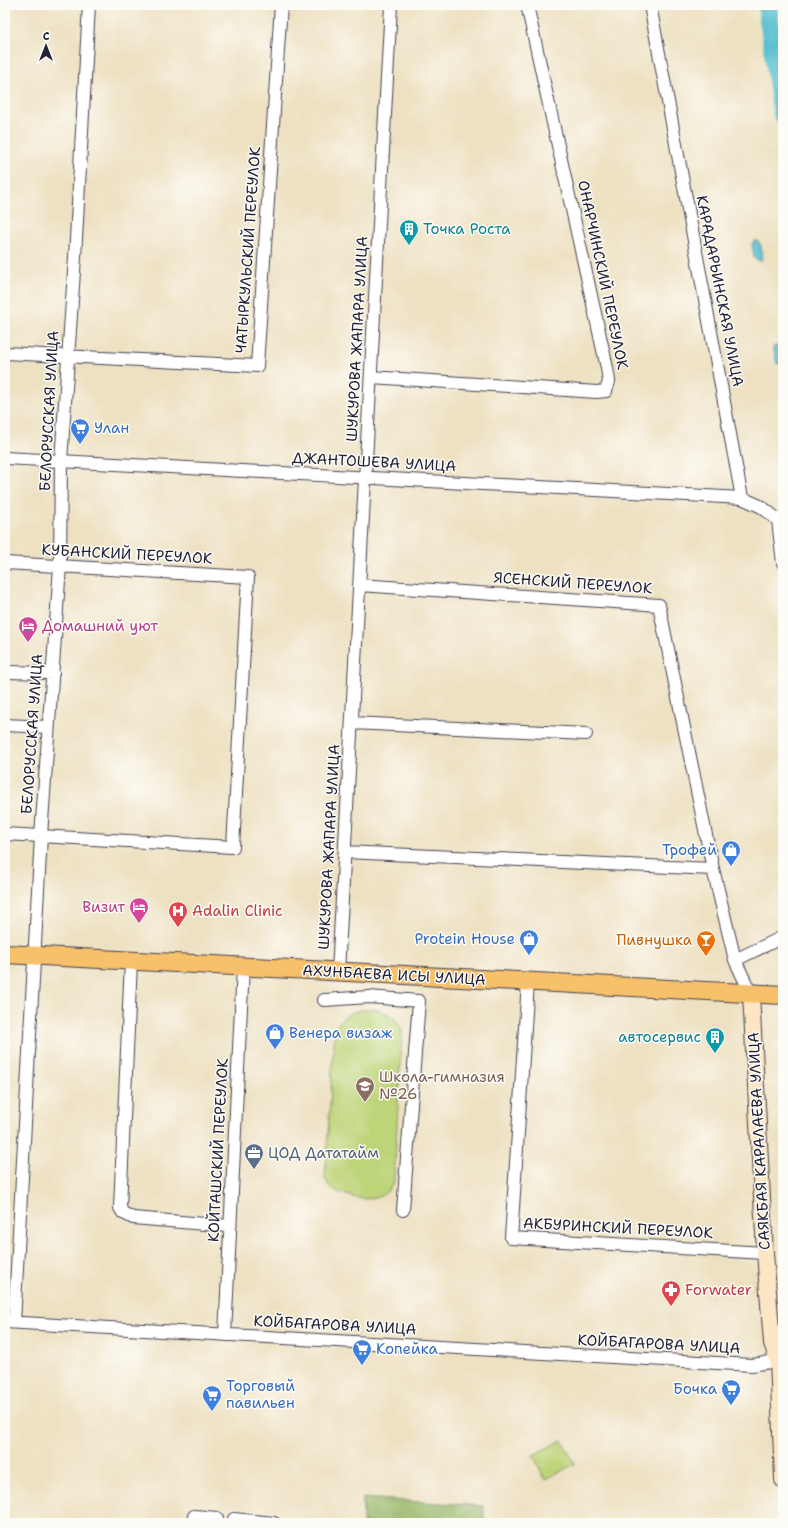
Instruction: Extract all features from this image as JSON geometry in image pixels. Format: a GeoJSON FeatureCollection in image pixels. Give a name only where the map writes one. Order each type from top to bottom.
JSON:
{"type":"FeatureCollection","features":[{"type":"Feature","properties":{"kind":"main road","name":"АХУНБАЕВА ИСЫ УЛИЦА"},"geometry":{"type":"LineString","coordinates":[[5,954],[783,995]]}},
{"type":"Feature","properties":{"kind":"main road","name":"САЯКБАЯ КАРАЛАЕВА УЛИЦА"},"geometry":{"type":"LineString","coordinates":[[751,994],[764,1253],[772,1343],[781,1360],[783,1480]]}},
{"type":"Feature","properties":{"kind":"street","name":"БЕЛОРУССКАЯ УЛИЦА"},"geometry":{"type":"LineString","coordinates":[[10,1322],[35,956],[48,727],[60,566],[61,461],[76,257],[89,5]]}},
{"type":"Feature","properties":{"kind":"street","name":"ЧАТЫРКУЛЬСКИЙ ПЕРЕУЛОК"},"geometry":{"type":"LineString","coordinates":[[5,353],[256,366],[281,5]]}},
{"type":"Feature","properties":{"kind":"street","name":"ШУКУРОВА ЖАПАРА УЛИЦА"},"geometry":{"type":"LineString","coordinates":[[338,972],[391,5]]}},
{"type":"Feature","properties":{"kind":"street","name":"ОНАРЧИНСКИЙ ПЕРЕУЛОК"},"geometry":{"type":"LineString","coordinates":[[371,377],[597,392],[606,391],[608,387],[605,360],[527,5]]}},
{"type":"Feature","properties":{"kind":"street","name":"КАРАДАРЬИНСКАЯ УЛИЦА"},"geometry":{"type":"LineString","coordinates":[[650,5],[742,498]]}},
{"type":"Feature","properties":{"kind":"street","name":"ДЖАНТОШЕВА УЛИЦА"},"geometry":{"type":"LineString","coordinates":[[5,458],[742,498]]}},
{"type":"Feature","properties":{"kind":"street"},"geometry":{"type":"LineString","coordinates":[[742,498],[762,507],[778,520],[783,563]]}},
{"type":"Feature","properties":{"kind":"street","name":"КУБАНСКИЙ ПЕРЕУЛОК"},"geometry":{"type":"LineString","coordinates":[[5,563],[248,576],[233,847],[41,836]]}},
{"type":"Feature","properties":{"kind":"street","name":"ЯСЕНСКИЙ ПЕРЕУЛОК"},"geometry":{"type":"LineString","coordinates":[[359,585],[658,605],[713,868],[735,960]]}},
{"type":"Feature","properties":{"kind":"street"},"geometry":{"type":"LineString","coordinates":[[5,672],[53,673]]}},
{"type":"Feature","properties":{"kind":"street"},"geometry":{"type":"LineString","coordinates":[[352,723],[586,734]]}},
{"type":"Feature","properties":{"kind":"street"},"geometry":{"type":"LineString","coordinates":[[5,725],[48,727]]}},
{"type":"Feature","properties":{"kind":"street"},"geometry":{"type":"LineString","coordinates":[[5,834],[41,836]]}},
{"type":"Feature","properties":{"kind":"street"},"geometry":{"type":"LineString","coordinates":[[345,852],[713,868]]}},
{"type":"Feature","properties":{"kind":"street"},"geometry":{"type":"LineString","coordinates":[[751,994],[735,960],[783,937]]}},
{"type":"Feature","properties":{"kind":"street"},"geometry":{"type":"LineString","coordinates":[[131,961],[120,1208],[123,1213],[133,1218],[229,1226]]}},
{"type":"Feature","properties":{"kind":"street","name":"КОЙТАШСКИЙ ПЕРЕУЛОК"},"geometry":{"type":"LineString","coordinates":[[225,1335],[229,1226],[243,967]]}},
{"type":"Feature","properties":{"kind":"street","name":"АКБУРИНСКИЙ ПЕРЕУЛОК"},"geometry":{"type":"LineString","coordinates":[[528,982],[511,1238],[764,1253]]}},
{"type":"Feature","properties":{"kind":"street"},"geometry":{"type":"LineString","coordinates":[[324,1000],[369,997],[418,1001],[404,1210]]}},
{"type":"Feature","properties":{"kind":"street","name":"КОЙБАГАРОВА УЛИЦА"},"geometry":{"type":"LineString","coordinates":[[10,1322],[752,1365],[781,1360]]}},
{"type":"Feature","properties":{"kind":"street"},"geometry":{"type":"LineString","coordinates":[[194,1516],[217,1518]]}},
{"type":"Feature","properties":{"kind":"street"},"geometry":{"type":"LineString","coordinates":[[234,1519],[274,1523]]}},
{"type":"Feature","properties":{"kind":"green space"},"geometry":{"type":"Polygon","coordinates":[[[374,1009],[384,1012],[395,1019],[402,1031],[394,1182],[382,1195],[365,1199],[356,1198],[330,1188],[325,1178],[335,1027],[343,1018],[356,1011],[374,1009]]]}},
{"type":"Feature","properties":{"kind":"green space"},"geometry":{"type":"Polygon","coordinates":[[[562,1440],[575,1464],[545,1479],[533,1455],[562,1440]]]}},
{"type":"Feature","properties":{"kind":"green space"},"geometry":{"type":"Polygon","coordinates":[[[363,1498],[484,1506],[484,1523],[363,1523],[363,1498]]]}},
{"type":"Feature","properties":{"kind":"water"},"geometry":{"type":"Polygon","coordinates":[[[755,240],[760,243],[763,257],[760,261],[754,258],[752,244],[755,240]]]}},
{"type":"Feature","properties":{"kind":"water"},"geometry":{"type":"Polygon","coordinates":[[[781,345],[783,363],[777,364],[773,347],[781,345]]]}},
{"type":"Feature","properties":{"kind":"waterway"},"geometry":{"type":"LineString","coordinates":[[767,5],[783,114]]}},
{"type":"Feature","properties":{"kind":"place","name":"Точка Роста"},"geometry":{"type":"Point","coordinates":[409,246]}},
{"type":"Feature","properties":{"kind":"place","name":"Улан"},"geometry":{"type":"Point","coordinates":[80,445]}},
{"type":"Feature","properties":{"kind":"place","name":"Домашний уют"},"geometry":{"type":"Point","coordinates":[28,643]}},
{"type":"Feature","properties":{"kind":"place","name":"Трофей"},"geometry":{"type":"Point","coordinates":[731,867]}},
{"type":"Feature","properties":{"kind":"place","name":"Визит"},"geometry":{"type":"Point","coordinates":[139,924]}},
{"type":"Feature","properties":{"kind":"place","name":"Adalin Clinic"},"geometry":{"type":"Point","coordinates":[178,928]}},
{"type":"Feature","properties":{"kind":"place","name":"Protein House"},"geometry":{"type":"Point","coordinates":[529,956]}},
{"type":"Feature","properties":{"kind":"place","name":"Пивнушка"},"geometry":{"type":"Point","coordinates":[706,957]}},
{"type":"Feature","properties":{"kind":"place","name":"Венера визаж"},"geometry":{"type":"Point","coordinates":[275,1050]}},
{"type":"Feature","properties":{"kind":"place","name":"автосервис"},"geometry":{"type":"Point","coordinates":[715,1054]}},
{"type":"Feature","properties":{"kind":"place","name":"Школа-гимназия №26"},"geometry":{"type":"Point","coordinates":[365,1103]}},
{"type":"Feature","properties":{"kind":"place","name":"ЦОД Дататайм"},"geometry":{"type":"Point","coordinates":[254,1170]}},
{"type":"Feature","properties":{"kind":"place","name":"Forwater"},"geometry":{"type":"Point","coordinates":[671,1307]}},
{"type":"Feature","properties":{"kind":"place","name":"Копейка"},"geometry":{"type":"Point","coordinates":[362,1366]}},
{"type":"Feature","properties":{"kind":"place","name":"Бочка"},"geometry":{"type":"Point","coordinates":[731,1406]}},
{"type":"Feature","properties":{"kind":"place","name":"Торговый павильен"},"geometry":{"type":"Point","coordinates":[212,1412]}}]}
